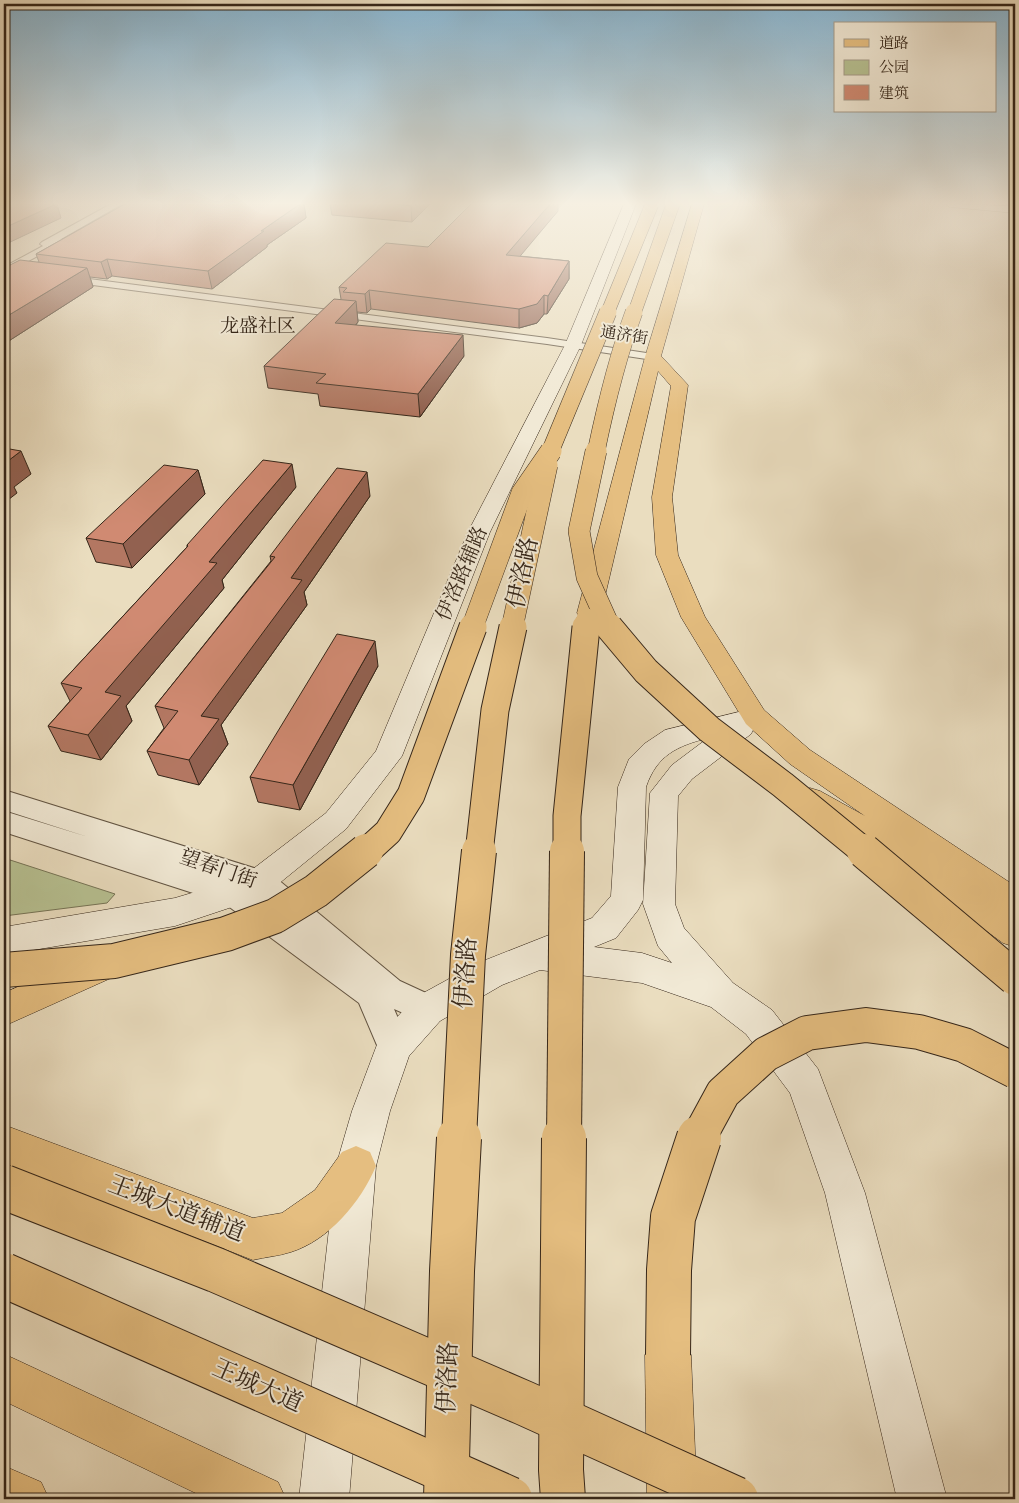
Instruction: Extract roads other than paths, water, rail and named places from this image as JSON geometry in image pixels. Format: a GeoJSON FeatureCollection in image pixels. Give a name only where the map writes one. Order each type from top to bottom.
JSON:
{"type":"FeatureCollection","features":[{"type":"Feature","properties":{"kind":"main road","name":"伊洛路辅路"},"geometry":{"type":"LineString","coordinates":[[246,888],[336,821],[388,756],[479,532],[572,347],[602,274]]}},
{"type":"Feature","properties":{"kind":"main road"},"geometry":{"type":"LineString","coordinates":[[4,970],[114,961],[226,934],[275,916],[316,891],[352,864],[388,832],[411,795],[522,492],[550,453],[623,274]]}},
{"type":"Feature","properties":{"kind":"main road"},"geometry":{"type":"LineString","coordinates":[[648,274],[624,340],[607,400],[579,531],[587,577],[609,627],[646,671],[709,729],[783,784],[924,899],[1015,978]]}},
{"type":"Feature","properties":{"kind":"main road"},"geometry":{"type":"LineString","coordinates":[[563,1499],[561,1450],[568,816],[588,619],[653,357],[677,274]]}},
{"type":"Feature","properties":{"kind":"main road"},"geometry":{"type":"LineString","coordinates":[[653,357],[680,385],[662,497],[667,555],[693,616],[755,717],[800,757],[1015,903]]}},
{"type":"Feature","properties":{"kind":"main road","name":"伊洛路"},"geometry":{"type":"LineString","coordinates":[[446,1499],[452,1261],[468,955],[495,710],[550,453]]}},
{"type":"Feature","properties":{"kind":"main road"},"geometry":{"type":"LineString","coordinates":[[324,1499],[356,1166],[371,1111],[394,1046],[428,1009],[490,974],[604,928],[627,900],[632,787],[638,766],[654,751],[675,737],[755,717]]}},
{"type":"Feature","properties":{"kind":"main road"},"geometry":{"type":"LineString","coordinates":[[755,717],[682,772],[664,793],[659,904],[670,936],[721,994],[759,1022],[805,1082],[845,1193],[922,1499]]}},
{"type":"Feature","properties":{"kind":"main road"},"geometry":{"type":"LineString","coordinates":[[783,784],[865,829],[968,898],[1015,933]]}},
{"type":"Feature","properties":{"kind":"main road"},"geometry":{"type":"LineString","coordinates":[[4,941],[175,912],[246,888]]}},
{"type":"Feature","properties":{"kind":"main road"},"geometry":{"type":"LineString","coordinates":[[538,956],[642,968],[721,994]]}},
{"type":"Feature","properties":{"kind":"main road"},"geometry":{"type":"LineString","coordinates":[[4,1010],[114,961]]}},
{"type":"Feature","properties":{"kind":"main road"},"geometry":{"type":"LineString","coordinates":[[672,1499],[668,1355],[669,1270],[673,1217],[695,1145],[723,1093],[766,1054],[807,1033],[866,1025],[919,1032],[964,1045],[1015,1071]]}},
{"type":"Feature","properties":{"kind":"main road","name":"王城大道辅道"},"geometry":{"type":"LineString","coordinates":[[4,1144],[253,1239],[290,1232],[329,1204],[356,1166]]}},
{"type":"Feature","properties":{"kind":"main road"},"geometry":{"type":"LineString","coordinates":[[4,1187],[225,1273],[515,1399],[736,1499]]}},
{"type":"Feature","properties":{"kind":"main road","name":"王城大道"},"geometry":{"type":"LineString","coordinates":[[4,1275],[510,1499]]}},
{"type":"Feature","properties":{"kind":"main road"},"geometry":{"type":"LineString","coordinates":[[4,1377],[261,1499]]}},
{"type":"Feature","properties":{"kind":"main road"},"geometry":{"type":"LineString","coordinates":[[4,1490],[24,1499]]}},
{"type":"Feature","properties":{"kind":"street","name":"通济街"},"geometry":{"type":"LineString","coordinates":[[53,279],[653,357]]}},
{"type":"Feature","properties":{"kind":"street","name":"望春门街"},"geometry":{"type":"LineString","coordinates":[[4,800],[246,888],[389,991],[428,1009]]}},
{"type":"Feature","properties":{"kind":"street","name":"望春门街"},"geometry":{"type":"LineString","coordinates":[[4,822],[246,888]]}},
{"type":"Feature","properties":{"kind":"street"},"geometry":{"type":"LineString","coordinates":[[246,888],[372,993],[394,1046]]}},
{"type":"Feature","properties":{"kind":"district","name":"龙盛社区"},"geometry":{"type":"Point","coordinates":[258,327]}}]}
